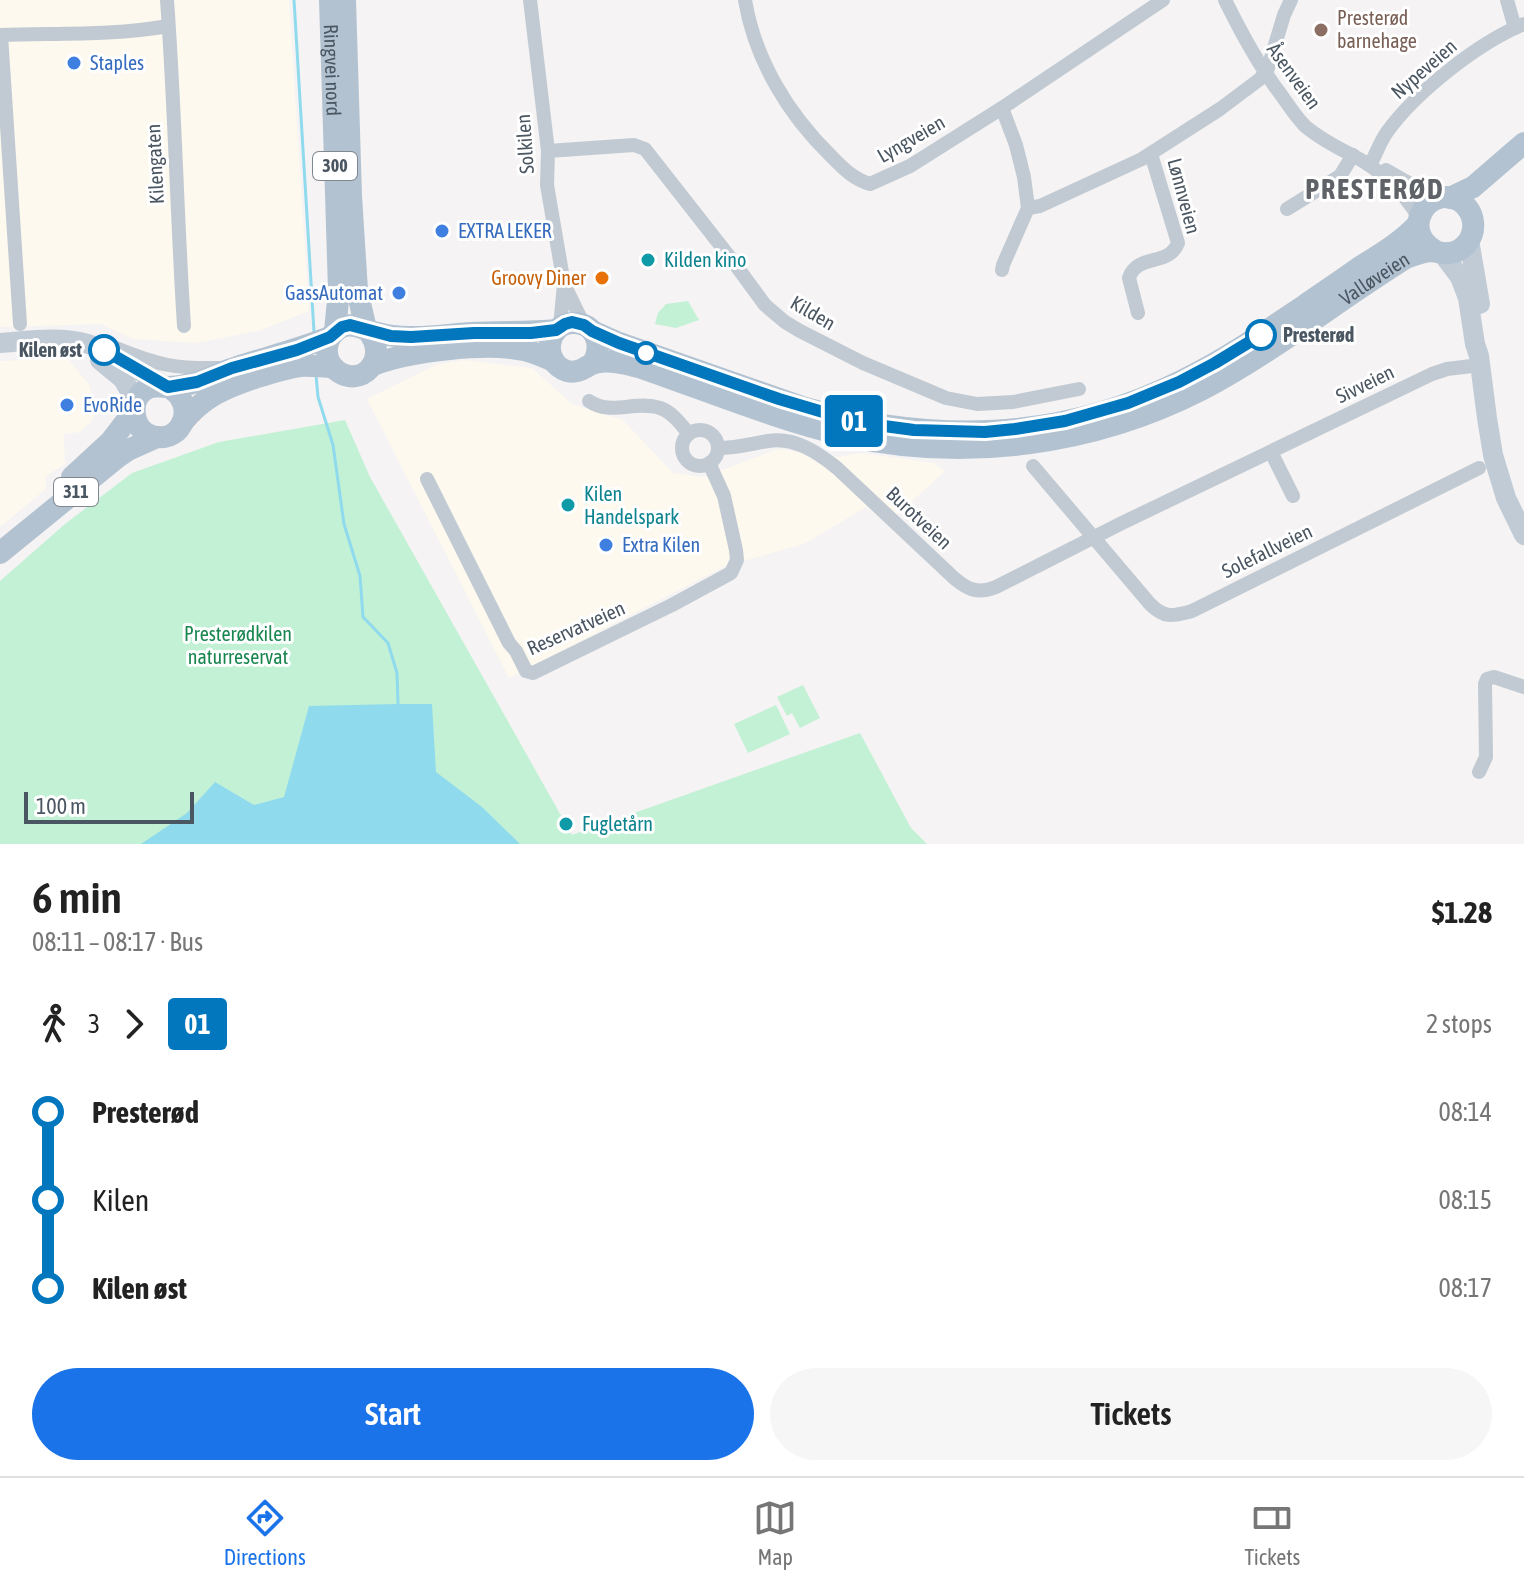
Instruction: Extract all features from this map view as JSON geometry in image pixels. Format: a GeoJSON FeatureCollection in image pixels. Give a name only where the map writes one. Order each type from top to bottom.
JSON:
{"type":"FeatureCollection","features":[{"type":"Feature","properties":{"kind":"main road","name":"Ringvei nord"},"geometry":{"type":"LineString","coordinates":[[322,351],[339,290],[330,0]]}},
{"type":"Feature","properties":{"kind":"main road","name":"Ringvei nord"},"geometry":{"type":"LineString","coordinates":[[345,0],[357,290],[367,330]]}},
{"type":"Feature","properties":{"kind":"main road","name":"311"},"geometry":{"type":"LineString","coordinates":[[1419,221],[1426,207],[1473,187],[1524,143]]}},
{"type":"Feature","properties":{"kind":"main road"},"geometry":{"type":"LineString","coordinates":[[1471,230],[1487,195],[1524,157]]}},
{"type":"Feature","properties":{"kind":"main road"},"geometry":{"type":"LineString","coordinates":[[1443,199],[1465,205],[1471,230],[1480,302],[1480,361]]}},
{"type":"Feature","properties":{"kind":"main road","name":"Valløveien"},"geometry":{"type":"LineString","coordinates":[[182,423],[207,398],[225,388],[285,368],[322,351],[350,325],[411,337],[531,333],[572,322],[619,343],[772,397],[853,420],[930,431],[985,432],[1045,425],[1128,403],[1215,363],[1393,247],[1419,221]]}},
{"type":"Feature","properties":{"kind":"main road"},"geometry":{"type":"LineString","coordinates":[[1419,221],[1424,242],[1438,252],[1464,284],[1480,361],[1493,455],[1501,484],[1523,533]]}},
{"type":"Feature","properties":{"kind":"main road","name":"311"},"geometry":{"type":"LineString","coordinates":[[1438,252],[1449,253],[1460,249],[1471,230]]}},
{"type":"Feature","properties":{"kind":"main road","name":"Valløveien"},"geometry":{"type":"LineString","coordinates":[[322,351],[340,373],[348,376],[366,372],[373,365],[390,358],[474,348],[523,350],[554,361],[570,372],[584,370],[593,363],[622,363],[798,422],[861,439],[929,447],[1022,445],[1104,428],[1193,394],[1248,363],[1406,258],[1438,252]]}},
{"type":"Feature","properties":{"kind":"main road"},"geometry":{"type":"LineString","coordinates":[[554,361],[549,345],[558,328]]}},
{"type":"Feature","properties":{"kind":"main road"},"geometry":{"type":"LineString","coordinates":[[588,328],[597,338],[599,346],[593,363]]}},
{"type":"Feature","properties":{"kind":"main road"},"geometry":{"type":"LineString","coordinates":[[367,330],[377,347],[373,365]]}},
{"type":"Feature","properties":{"kind":"main road"},"geometry":{"type":"LineString","coordinates":[[0,343],[72,341],[104,350],[174,390],[183,402],[185,416],[182,423]]}},
{"type":"Feature","properties":{"kind":"main road"},"geometry":{"type":"LineString","coordinates":[[0,351],[53,350],[85,354],[99,360],[123,379],[140,428],[157,437]]}},
{"type":"Feature","properties":{"kind":"main road"},"geometry":{"type":"LineString","coordinates":[[166,387],[197,382],[232,368],[322,351]]}},
{"type":"Feature","properties":{"kind":"main road","name":"311"},"geometry":{"type":"LineString","coordinates":[[0,543],[111,441],[141,394],[156,386],[166,387]]}},
{"type":"Feature","properties":{"kind":"main road","name":"311"},"geometry":{"type":"LineString","coordinates":[[0,553],[119,456],[157,437],[169,435],[182,423]]}},
{"type":"Feature","properties":{"kind":"street","name":"Kilengaten"},"geometry":{"type":"LineString","coordinates":[[167,0],[184,326]]}},
{"type":"Feature","properties":{"kind":"street","name":"Solkilen"},"geometry":{"type":"LineString","coordinates":[[530,0],[548,151],[547,185],[564,284],[558,328]]}},
{"type":"Feature","properties":{"kind":"street","name":"Lyngveien"},"geometry":{"type":"LineString","coordinates":[[745,0],[750,25],[769,73],[792,112],[812,137],[851,175],[870,184],[910,166],[1163,0]]}},
{"type":"Feature","properties":{"kind":"street","name":"Åsenveien"},"geometry":{"type":"LineString","coordinates":[[1225,0],[1265,74],[1303,124],[1316,135],[1370,165],[1398,188],[1408,199],[1419,221]]}},
{"type":"Feature","properties":{"kind":"street"},"geometry":{"type":"LineString","coordinates":[[1265,74],[1291,0]]}},
{"type":"Feature","properties":{"kind":"street"},"geometry":{"type":"LineString","coordinates":[[1507,0],[1519,26]]}},
{"type":"Feature","properties":{"kind":"street"},"geometry":{"type":"LineString","coordinates":[[20,324],[0,35],[59,35],[168,26]]}},
{"type":"Feature","properties":{"kind":"street","name":"Nypeveien"},"geometry":{"type":"LineString","coordinates":[[1370,165],[1386,134],[1401,115],[1442,76],[1462,60],[1519,26]]}},
{"type":"Feature","properties":{"kind":"street","name":"Lønnveien"},"geometry":{"type":"LineString","coordinates":[[1028,208],[1040,206],[1122,170],[1151,154],[1220,109],[1265,74]]}},
{"type":"Feature","properties":{"kind":"street"},"geometry":{"type":"LineString","coordinates":[[1002,108],[1016,145],[1028,208],[1002,270]]}},
{"type":"Feature","properties":{"kind":"street","name":"Kilden"},"geometry":{"type":"LineString","coordinates":[[548,151],[634,145],[645,149],[765,305],[785,322],[863,363],[946,398],[977,404],[1023,401],[1079,389]]}},
{"type":"Feature","properties":{"kind":"street","name":"Lønnveien"},"geometry":{"type":"LineString","coordinates":[[1138,313],[1130,273],[1135,267],[1172,253],[1178,243],[1151,154]]}},
{"type":"Feature","properties":{"kind":"street"},"geometry":{"type":"LineString","coordinates":[[1287,209],[1340,176],[1353,155]]}},
{"type":"Feature","properties":{"kind":"street","name":"Åsenveien"},"geometry":{"type":"LineString","coordinates":[[1370,165],[1388,170],[1443,199]]}},
{"type":"Feature","properties":{"kind":"street","name":"Solkilen"},"geometry":{"type":"LineString","coordinates":[[564,284],[588,328]]}},
{"type":"Feature","properties":{"kind":"street"},"geometry":{"type":"LineString","coordinates":[[53,340],[74,336],[91,338],[173,367],[232,368]]}},
{"type":"Feature","properties":{"kind":"street","name":"Sivveien"},"geometry":{"type":"LineString","coordinates":[[1093,538],[1439,371],[1480,361]]}},
{"type":"Feature","properties":{"kind":"street"},"geometry":{"type":"LineString","coordinates":[[589,401],[600,407],[644,405],[661,408],[689,434]]}},
{"type":"Feature","properties":{"kind":"street"},"geometry":{"type":"LineString","coordinates":[[697,430],[708,431],[716,439],[718,448],[716,456],[709,463],[697,465],[687,460],[682,444],[689,434],[697,430]]}},
{"type":"Feature","properties":{"kind":"street","name":"Burotveien"},"geometry":{"type":"LineString","coordinates":[[718,448],[783,441],[802,445],[820,455],[971,596],[996,587],[1093,538]]}},
{"type":"Feature","properties":{"kind":"street"},"geometry":{"type":"LineString","coordinates":[[1271,452],[1293,496]]}},
{"type":"Feature","properties":{"kind":"street","name":"Reservatveien"},"geometry":{"type":"LineString","coordinates":[[427,479],[509,643],[526,671],[533,673],[683,600],[731,573],[737,560],[736,550],[724,496],[709,463]]}},
{"type":"Feature","properties":{"kind":"street","name":"Solefallveien"},"geometry":{"type":"LineString","coordinates":[[1033,466],[1157,611],[1166,615],[1192,611],[1479,468]]}},
{"type":"Feature","properties":{"kind":"street"},"geometry":{"type":"LineString","coordinates":[[1479,772],[1486,757],[1487,679],[1494,677],[1524,687]]}},
{"type":"Feature","properties":{"kind":"shaded area"},"geometry":{"type":"Polygon","coordinates":[[[0,0],[289,0],[309,311],[261,330],[196,343],[133,339],[101,324],[0,327],[0,0]]]}},
{"type":"Feature","properties":{"kind":"shaded area"},"geometry":{"type":"Polygon","coordinates":[[[67,358],[89,384],[96,413],[80,432],[64,434],[65,464],[46,476],[46,489],[0,527],[0,361],[67,358]]]}},
{"type":"Feature","properties":{"kind":"shaded area"},"geometry":{"type":"Polygon","coordinates":[[[464,360],[532,368],[572,404],[623,420],[673,473],[704,477],[778,449],[838,457],[860,453],[934,463],[945,471],[887,524],[866,507],[804,544],[725,566],[509,678],[367,399],[436,365],[464,360]]]}},
{"type":"Feature","properties":{"kind":"green space"},"geometry":{"type":"Polygon","coordinates":[[[688,301],[699,320],[676,328],[655,324],[658,313],[666,304],[688,301]]]}},
{"type":"Feature","properties":{"kind":"green space","name":"Presterødkilen naturreservat"},"geometry":{"type":"Polygon","coordinates":[[[345,420],[370,477],[572,835],[860,733],[911,828],[927,844],[0,844],[0,581],[65,524],[132,473],[219,442],[345,420]]]}},
{"type":"Feature","properties":{"kind":"green space"},"geometry":{"type":"Polygon","coordinates":[[[803,685],[820,718],[800,728],[792,713],[787,716],[777,697],[803,685]]]}},
{"type":"Feature","properties":{"kind":"green space"},"geometry":{"type":"Polygon","coordinates":[[[776,705],[790,734],[748,753],[734,724],[776,705]]]}},
{"type":"Feature","properties":{"kind":"water"},"geometry":{"type":"Polygon","coordinates":[[[432,704],[436,772],[482,807],[520,844],[141,844],[187,813],[215,782],[254,805],[284,797],[309,706],[432,704]]]}},
{"type":"Feature","properties":{"kind":"waterway"},"geometry":{"type":"LineString","coordinates":[[294,0],[314,332]]}},
{"type":"Feature","properties":{"kind":"waterway"},"geometry":{"type":"LineString","coordinates":[[316,375],[318,397],[333,445],[344,524],[360,576],[363,617],[388,643],[397,673],[398,704]]}},
{"type":"Feature","properties":{"kind":"bus line","name":"01"},"geometry":{"type":"LineString","coordinates":[[104,350],[168,387],[197,382],[232,368],[297,350],[350,325],[391,336],[411,337],[531,333],[556,330],[572,322],[619,343],[802,407],[869,424],[914,430],[985,432],[1045,425],[1109,410],[1179,382],[1261,335]]}},
{"type":"Feature","properties":{"kind":"place","name":"Presterød barnehage"},"geometry":{"type":"Point","coordinates":[1321,30]}},
{"type":"Feature","properties":{"kind":"place","name":"Staples"},"geometry":{"type":"Point","coordinates":[74,63]}},
{"type":"Feature","properties":{"kind":"place","name":"EXTRA LEKER"},"geometry":{"type":"Point","coordinates":[442,231]}},
{"type":"Feature","properties":{"kind":"place","name":"Kilden kino"},"geometry":{"type":"Point","coordinates":[648,260]}},
{"type":"Feature","properties":{"kind":"place","name":"Groovy Diner"},"geometry":{"type":"Point","coordinates":[602,278]}},
{"type":"Feature","properties":{"kind":"place","name":"GassAutomat"},"geometry":{"type":"Point","coordinates":[399,293]}},
{"type":"Feature","properties":{"kind":"place","name":"Presterød"},"geometry":{"type":"Point","coordinates":[1261,335]}},
{"type":"Feature","properties":{"kind":"place","name":"Kilen øst"},"geometry":{"type":"Point","coordinates":[104,350]}},
{"type":"Feature","properties":{"kind":"place","name":"EvoRide"},"geometry":{"type":"Point","coordinates":[67,405]}},
{"type":"Feature","properties":{"kind":"place","name":"Kilen Handelspark"},"geometry":{"type":"Point","coordinates":[568,505]}},
{"type":"Feature","properties":{"kind":"place","name":"Extra Kilen"},"geometry":{"type":"Point","coordinates":[606,545]}},
{"type":"Feature","properties":{"kind":"place","name":"Fugletårn"},"geometry":{"type":"Point","coordinates":[566,824]}},
{"type":"Feature","properties":{"kind":"district","name":"PRESTERØD"},"geometry":{"type":"Point","coordinates":[1375,189]}}]}
